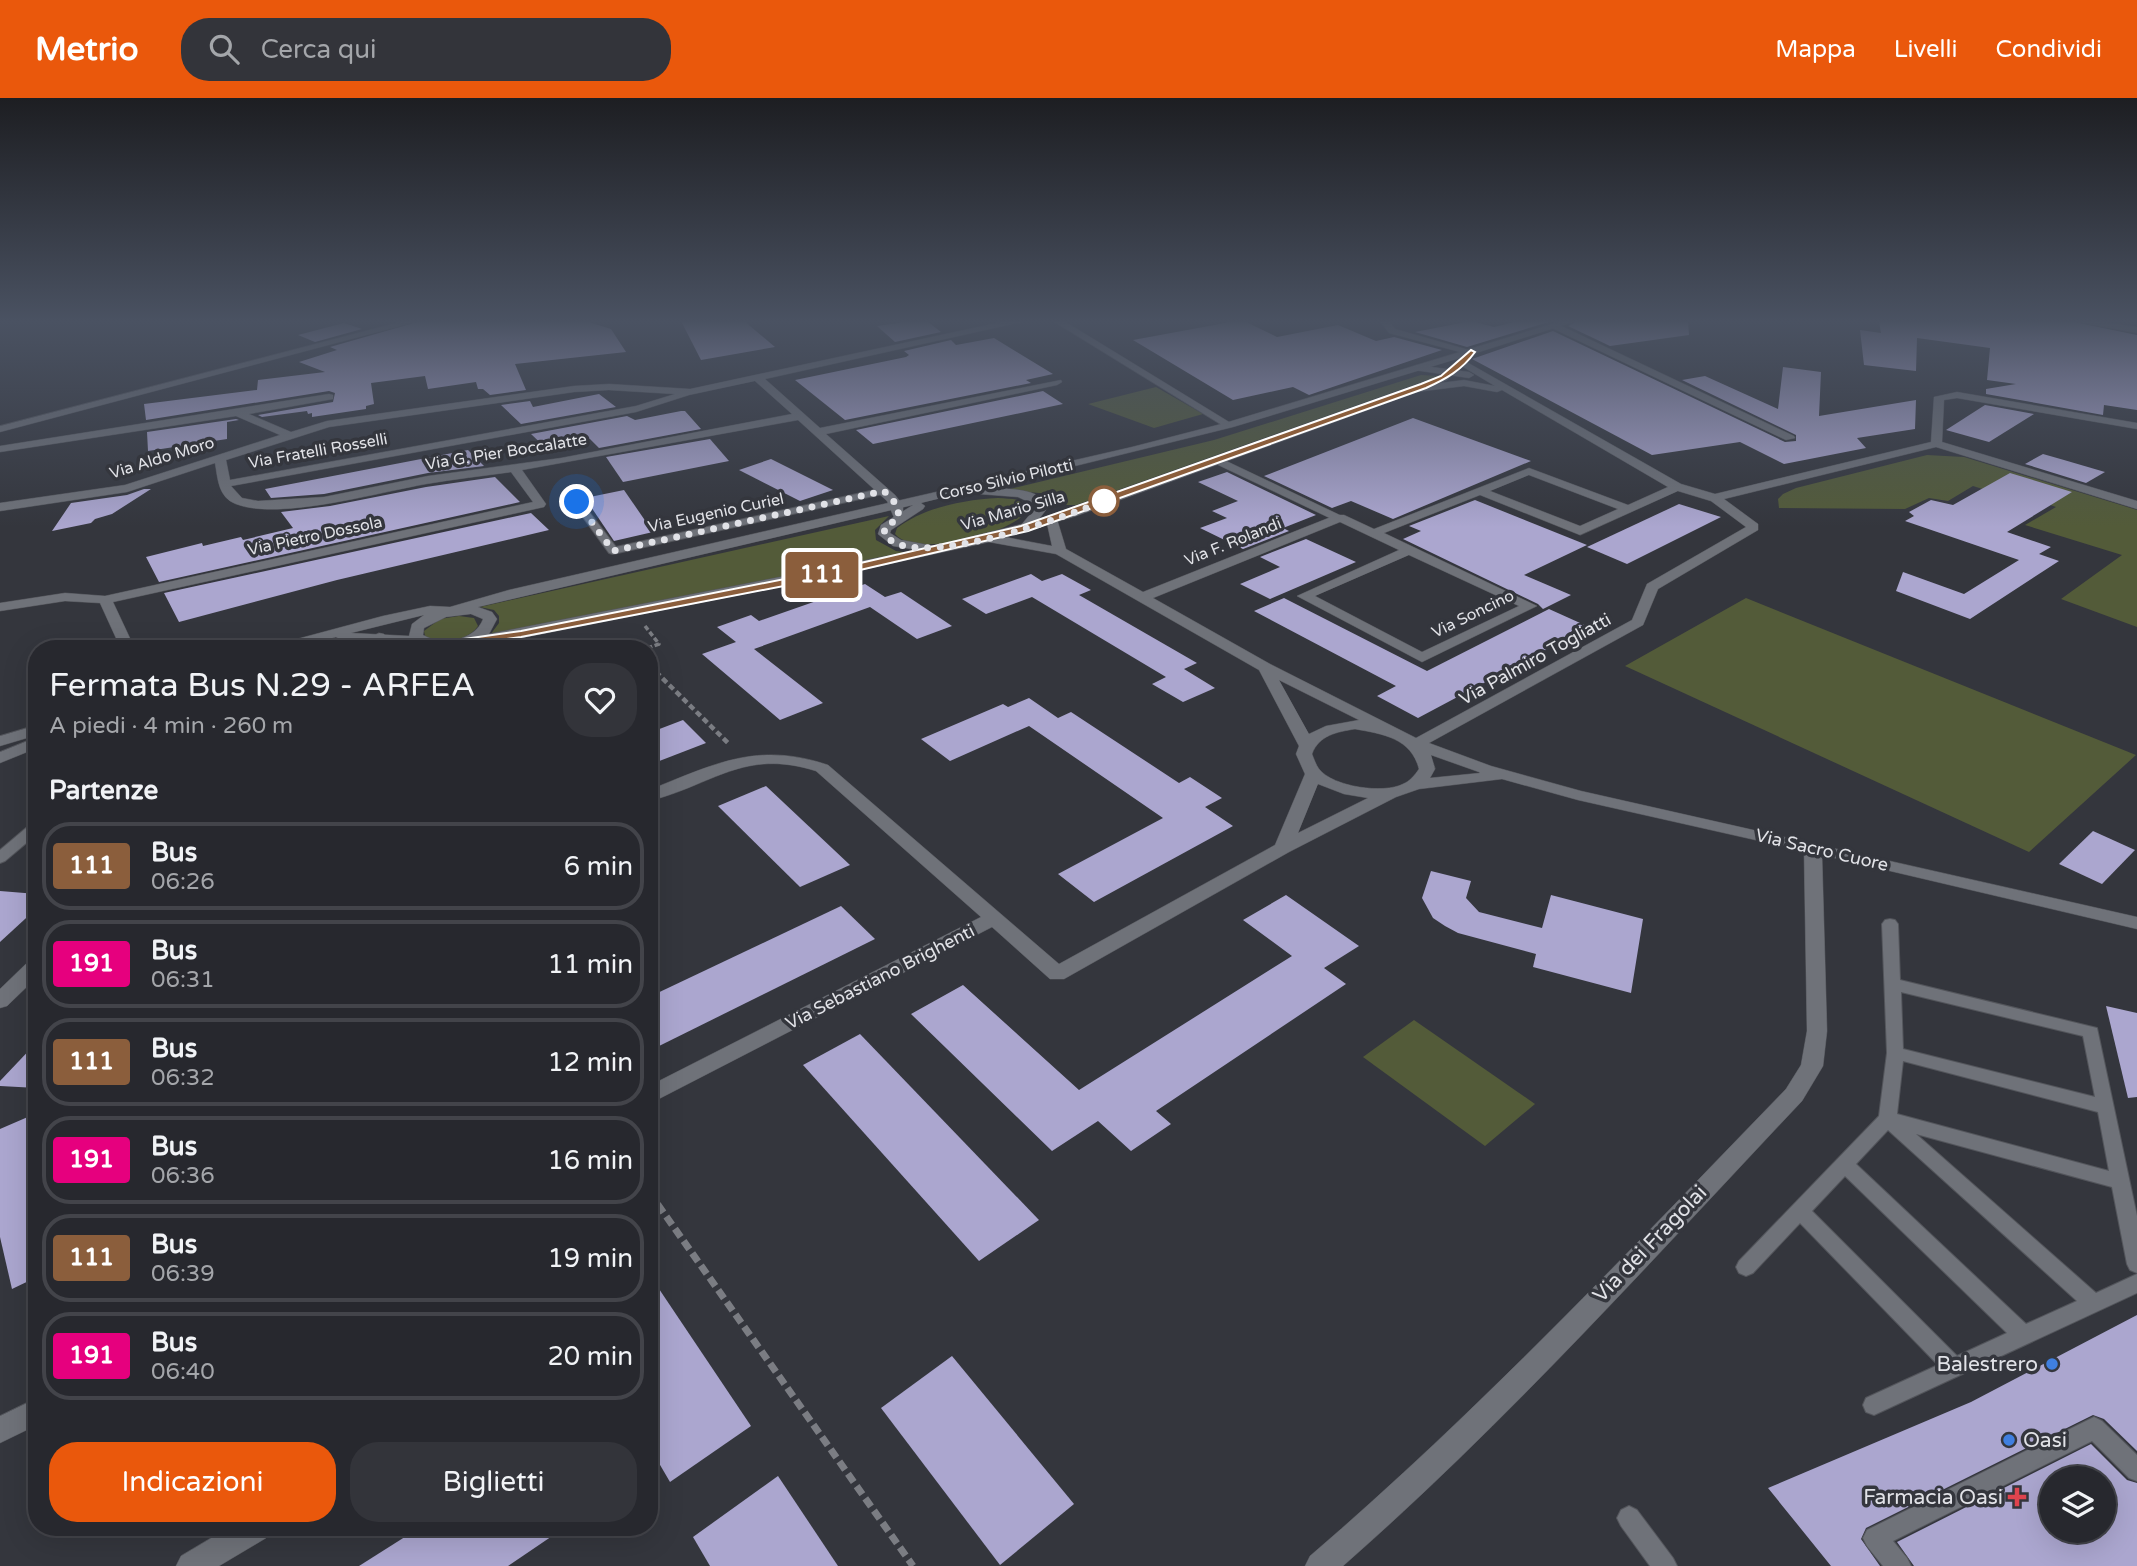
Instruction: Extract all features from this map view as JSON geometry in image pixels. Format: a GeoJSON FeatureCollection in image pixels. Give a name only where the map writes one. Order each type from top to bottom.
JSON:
{"type":"FeatureCollection","features":[{"type":"Feature","properties":{"kind":"street"},"geometry":{"type":"LineString","coordinates":[[0,429],[152,390]]}},
{"type":"Feature","properties":{"kind":"street","name":"Via Aldo Moro"},"geometry":{"type":"LineString","coordinates":[[0,507],[127,488],[327,424],[570,390]]}},
{"type":"Feature","properties":{"kind":"street","name":"Via Aldo Moro"},"geometry":{"type":"LineString","coordinates":[[660,390],[698,390]]}},
{"type":"Feature","properties":{"kind":"street"},"geometry":{"type":"LineString","coordinates":[[771,390],[884,491],[898,511]]}},
{"type":"Feature","properties":{"kind":"street"},"geometry":{"type":"LineString","coordinates":[[818,432],[1021,390]]}},
{"type":"Feature","properties":{"kind":"street"},"geometry":{"type":"LineString","coordinates":[[1169,390],[1228,425]]}},
{"type":"Feature","properties":{"kind":"street","name":"Corso Silvio Pilotti"},"geometry":{"type":"LineString","coordinates":[[898,511],[941,495],[1228,425],[1348,390]]}},
{"type":"Feature","properties":{"kind":"street","name":"Via Mario Silla"},"geometry":{"type":"LineString","coordinates":[[478,640],[521,634],[989,538],[1052,519],[1415,390]]}},
{"type":"Feature","properties":{"kind":"street","name":"Via Palmiro Togliatti"},"geometry":{"type":"LineString","coordinates":[[1494,390],[1514,394]]}},
{"type":"Feature","properties":{"kind":"street","name":"Via Palmiro Togliatti"},"geometry":{"type":"LineString","coordinates":[[1416,744],[1638,622],[1652,587],[1754,527],[1715,498],[1677,487],[1507,390]]}},
{"type":"Feature","properties":{"kind":"street"},"geometry":{"type":"LineString","coordinates":[[1693,390],[1790,438]]}},
{"type":"Feature","properties":{"kind":"street","name":"Via Fratelli Rosselli"},"geometry":{"type":"LineString","coordinates":[[225,484],[636,409],[664,402],[690,391]]}},
{"type":"Feature","properties":{"kind":"street"},"geometry":{"type":"LineString","coordinates":[[2137,426],[1947,395],[1937,400],[1936,444],[2137,505]]}},
{"type":"Feature","properties":{"kind":"street","name":"Via Aldo Moro"},"geometry":{"type":"LineString","coordinates":[[0,449],[328,397]]}},
{"type":"Feature","properties":{"kind":"street"},"geometry":{"type":"LineString","coordinates":[[237,413],[289,435]]}},
{"type":"Feature","properties":{"kind":"street","name":"Via G. Pier Boccalatte"},"geometry":{"type":"LineString","coordinates":[[225,484],[227,492],[238,501],[258,505],[288,505],[561,461],[800,416]]}},
{"type":"Feature","properties":{"kind":"street","name":"Via Palmiro Togliatti"},"geometry":{"type":"LineString","coordinates":[[1715,498],[1936,444]]}},
{"type":"Feature","properties":{"kind":"street"},"geometry":{"type":"LineString","coordinates":[[220,457],[225,484]]}},
{"type":"Feature","properties":{"kind":"street","name":"Via Soncino"},"geometry":{"type":"LineString","coordinates":[[1218,461],[1530,606],[1422,658],[1304,596],[1409,550]]}},
{"type":"Feature","properties":{"kind":"street","name":"Via Pietro Dossola"},"geometry":{"type":"LineString","coordinates":[[105,600],[540,504],[514,467]]}},
{"type":"Feature","properties":{"kind":"street"},"geometry":{"type":"LineString","coordinates":[[1374,533],[1529,471],[1629,509]]}},
{"type":"Feature","properties":{"kind":"street"},"geometry":{"type":"LineString","coordinates":[[1480,491],[1580,531],[1677,487]]}},
{"type":"Feature","properties":{"kind":"street"},"geometry":{"type":"LineString","coordinates":[[967,490],[1020,495],[1040,501],[1043,506],[1040,513],[1024,528]]}},
{"type":"Feature","properties":{"kind":"street"},"geometry":{"type":"LineString","coordinates":[[898,511],[885,528],[884,534],[888,539],[907,546],[946,548]]}},
{"type":"Feature","properties":{"kind":"street"},"geometry":{"type":"LineString","coordinates":[[419,640],[414,633],[422,622],[509,594],[898,511]]}},
{"type":"Feature","properties":{"kind":"street","name":"Via F. Rolandi"},"geometry":{"type":"LineString","coordinates":[[1140,598],[1340,517]]}},
{"type":"Feature","properties":{"kind":"street"},"geometry":{"type":"LineString","coordinates":[[1052,519],[1060,551]]}},
{"type":"Feature","properties":{"kind":"street"},"geometry":{"type":"LineString","coordinates":[[989,538],[1060,551],[1265,667],[1416,744],[1426,757],[1427,769],[1416,784],[1391,793],[1364,794],[1338,788],[1314,773],[1304,754],[1306,744],[1265,667]]}},
{"type":"Feature","properties":{"kind":"street"},"geometry":{"type":"LineString","coordinates":[[0,607],[63,596],[88,596],[105,600],[124,640]]}},
{"type":"Feature","properties":{"kind":"street"},"geometry":{"type":"LineString","coordinates":[[309,640],[430,610],[472,610],[487,615],[490,619],[487,629],[465,640]]}},
{"type":"Feature","properties":{"kind":"street"},"geometry":{"type":"LineString","coordinates":[[324,640],[354,636],[368,640]]}},
{"type":"Feature","properties":{"kind":"street"},"geometry":{"type":"LineString","coordinates":[[1306,744],[1325,730],[1355,724],[1391,730]]}},
{"type":"Feature","properties":{"kind":"street"},"geometry":{"type":"LineString","coordinates":[[0,741],[28,733]]}},
{"type":"Feature","properties":{"kind":"street","name":"Via Sacro Cuore"},"geometry":{"type":"LineString","coordinates":[[1416,744],[1578,795],[2137,923]]}},
{"type":"Feature","properties":{"kind":"street"},"geometry":{"type":"LineString","coordinates":[[0,758],[28,746]]}},
{"type":"Feature","properties":{"kind":"street"},"geometry":{"type":"LineString","coordinates":[[658,793],[747,759],[791,759],[822,768],[993,919]]}},
{"type":"Feature","properties":{"kind":"street"},"geometry":{"type":"LineString","coordinates":[[1283,848],[1314,773]]}},
{"type":"Feature","properties":{"kind":"street","name":"Via Sacro Cuore"},"geometry":{"type":"LineString","coordinates":[[1416,784],[1508,775]]}},
{"type":"Feature","properties":{"kind":"street","name":"Via Sebastiano Brighenti"},"geometry":{"type":"LineString","coordinates":[[658,1091],[993,919],[1057,974],[1283,848],[1391,793]]}},
{"type":"Feature","properties":{"kind":"street","name":"Via dei Fragolai"},"geometry":{"type":"LineString","coordinates":[[1320,1566],[1361,1532],[1512,1387],[1794,1095],[1812,1066],[1817,1031],[1813,847]]}},
{"type":"Feature","properties":{"kind":"street"},"geometry":{"type":"LineString","coordinates":[[0,1001],[28,974]]}},
{"type":"Feature","properties":{"kind":"street"},"geometry":{"type":"LineString","coordinates":[[0,1430],[28,1416]]}},
{"type":"Feature","properties":{"kind":"street"},"geometry":{"type":"LineString","coordinates":[[191,1566],[242,1536]]}},
{"type":"Feature","properties":{"kind":"lane","name":"Via Eugenio Curiel"},"geometry":{"type":"LineString","coordinates":[[577,502],[613,551],[884,491]]}},
{"type":"Feature","properties":{"kind":"lane"},"geometry":{"type":"LineString","coordinates":[[0,858],[28,834]]}},
{"type":"Feature","properties":{"kind":"lane"},"geometry":{"type":"LineString","coordinates":[[1746,1267],[1888,1119],[1895,1053],[1890,924]]}},
{"type":"Feature","properties":{"kind":"lane"},"geometry":{"type":"LineString","coordinates":[[1894,984],[2091,1032],[2137,1265]]}},
{"type":"Feature","properties":{"kind":"lane"},"geometry":{"type":"LineString","coordinates":[[1895,1053],[2106,1107]]}},
{"type":"Feature","properties":{"kind":"lane"},"geometry":{"type":"LineString","coordinates":[[1888,1119],[2120,1181]]}},
{"type":"Feature","properties":{"kind":"lane"},"geometry":{"type":"LineString","coordinates":[[1888,1119],[2094,1304]]}},
{"type":"Feature","properties":{"kind":"lane"},"geometry":{"type":"LineString","coordinates":[[1844,1164],[2024,1336]]}},
{"type":"Feature","properties":{"kind":"lane"},"geometry":{"type":"LineString","coordinates":[[1800,1211],[1955,1368]]}},
{"type":"Feature","properties":{"kind":"lane"},"geometry":{"type":"LineString","coordinates":[[1874,1405],[2137,1283]]}},
{"type":"Feature","properties":{"kind":"lane"},"geometry":{"type":"LineString","coordinates":[[1899,1566],[1875,1538],[2094,1428],[2137,1470]]}},
{"type":"Feature","properties":{"kind":"lane"},"geometry":{"type":"LineString","coordinates":[[1629,1518],[1665,1566]]}},
{"type":"Feature","properties":{"kind":"path"},"geometry":{"type":"LineString","coordinates":[[635,611],[656,640]]}},
{"type":"Feature","properties":{"kind":"path"},"geometry":{"type":"LineString","coordinates":[[658,674],[747,759]]}},
{"type":"Feature","properties":{"kind":"path"},"geometry":{"type":"LineString","coordinates":[[658,1205],[913,1566]]}},
{"type":"Feature","properties":{"kind":"green space"},"geometry":{"type":"Polygon","coordinates":[[[1146,390],[1160,390],[1203,414],[1154,428],[1088,404],[1146,390]]]}},
{"type":"Feature","properties":{"kind":"green space"},"geometry":{"type":"Polygon","coordinates":[[[1375,390],[1401,390],[1076,505],[1067,505],[1051,494],[1006,490],[1214,440],[1375,390]]]}},
{"type":"Feature","properties":{"kind":"green space"},"geometry":{"type":"Polygon","coordinates":[[[1927,455],[1964,457],[2137,510],[2137,627],[2061,599],[2122,555],[2025,525],[2056,507],[2025,496],[2017,500],[1973,486],[1948,501],[1929,498],[1905,509],[1779,508],[1778,499],[1796,488],[1927,455]]]}},
{"type":"Feature","properties":{"kind":"green space"},"geometry":{"type":"Polygon","coordinates":[[[998,498],[1020,500],[1031,507],[1022,517],[1006,526],[965,540],[923,544],[906,541],[895,534],[897,528],[932,510],[958,503],[998,498]]]}},
{"type":"Feature","properties":{"kind":"green space"},"geometry":{"type":"Polygon","coordinates":[[[889,516],[875,530],[876,540],[896,551],[910,553],[490,635],[499,623],[499,616],[494,610],[480,607],[889,516]]]}},
{"type":"Feature","properties":{"kind":"green space"},"geometry":{"type":"Polygon","coordinates":[[[1746,598],[2136,755],[2029,852],[1625,666],[1746,598]]]}},
{"type":"Feature","properties":{"kind":"green space"},"geometry":{"type":"Polygon","coordinates":[[[459,616],[474,618],[478,626],[468,635],[453,640],[434,640],[425,636],[424,631],[440,619],[459,616]]]}},
{"type":"Feature","properties":{"kind":"green space"},"geometry":{"type":"Polygon","coordinates":[[[1414,1020],[1535,1104],[1485,1146],[1363,1057],[1414,1020]]]}},
{"type":"Feature","properties":{"kind":"building"},"geometry":{"type":"Polygon","coordinates":[[[257,390],[372,390],[374,404],[366,406],[366,409],[312,417],[312,413],[308,414],[307,411],[262,417],[258,415],[333,402],[335,393],[329,391],[146,420],[144,404],[257,390]]]}},
{"type":"Feature","properties":{"kind":"building"},"geometry":{"type":"Polygon","coordinates":[[[484,390],[526,390],[490,395],[484,390]]]}},
{"type":"Feature","properties":{"kind":"building"},"geometry":{"type":"Polygon","coordinates":[[[807,390],[998,390],[845,420],[807,390]]]}},
{"type":"Feature","properties":{"kind":"building"},"geometry":{"type":"Polygon","coordinates":[[[1216,390],[1281,390],[1233,400],[1216,390]]]}},
{"type":"Feature","properties":{"kind":"building"},"geometry":{"type":"Polygon","coordinates":[[[1298,390],[1325,390],[1309,395],[1298,390]]]}},
{"type":"Feature","properties":{"kind":"building"},"geometry":{"type":"Polygon","coordinates":[[[1529,390],[1675,390],[1785,442],[1796,441],[1796,435],[1702,390],[1735,390],[1778,409],[1780,390],[1820,390],[1819,416],[1916,400],[1915,429],[1857,438],[1866,448],[1784,464],[1740,442],[1652,455],[1529,390]]]}},
{"type":"Feature","properties":{"kind":"building"},"geometry":{"type":"Polygon","coordinates":[[[1986,390],[2137,390],[2137,410],[2104,405],[2103,415],[1986,394],[1986,390]]]}},
{"type":"Feature","properties":{"kind":"building"},"geometry":{"type":"Polygon","coordinates":[[[1043,391],[1063,404],[873,444],[856,430],[1043,391]]]}},
{"type":"Feature","properties":{"kind":"building"},"geometry":{"type":"Polygon","coordinates":[[[599,394],[616,407],[521,424],[501,405],[530,401],[533,407],[599,394]]]}},
{"type":"Feature","properties":{"kind":"building"},"geometry":{"type":"Polygon","coordinates":[[[1985,405],[2034,414],[1989,442],[1946,430],[1985,405]]]}},
{"type":"Feature","properties":{"kind":"building"},"geometry":{"type":"Polygon","coordinates":[[[685,411],[701,429],[599,448],[590,439],[549,447],[551,453],[531,434],[627,416],[635,420],[685,411]]]}},
{"type":"Feature","properties":{"kind":"building"},"geometry":{"type":"Polygon","coordinates":[[[1413,418],[1531,461],[1393,519],[1351,501],[1332,508],[1264,476],[1413,418]]]}},
{"type":"Feature","properties":{"kind":"building"},"geometry":{"type":"Polygon","coordinates":[[[239,420],[227,422],[227,439],[148,451],[147,432],[239,420]]]}},
{"type":"Feature","properties":{"kind":"building"},"geometry":{"type":"Polygon","coordinates":[[[710,439],[729,461],[623,482],[606,457],[710,439]]]}},
{"type":"Feature","properties":{"kind":"building"},"geometry":{"type":"Polygon","coordinates":[[[468,450],[484,466],[428,473],[324,494],[271,498],[265,489],[468,450]]]}},
{"type":"Feature","properties":{"kind":"building"},"geometry":{"type":"Polygon","coordinates":[[[2043,454],[2105,472],[2086,483],[2025,464],[2043,454]]]}},
{"type":"Feature","properties":{"kind":"building"},"geometry":{"type":"Polygon","coordinates":[[[771,459],[833,490],[800,501],[739,470],[771,459]]]}},
{"type":"Feature","properties":{"kind":"building"},"geometry":{"type":"Polygon","coordinates":[[[1227,472],[1316,515],[1283,528],[1289,531],[1243,549],[1200,528],[1227,518],[1212,511],[1238,501],[1198,482],[1227,472]]]}},
{"type":"Feature","properties":{"kind":"building"},"geometry":{"type":"Polygon","coordinates":[[[2010,473],[2072,492],[2007,532],[2051,547],[2039,554],[2059,561],[1970,619],[1896,591],[1903,572],[1964,594],[2019,560],[1905,521],[1914,516],[1909,512],[1931,500],[1953,505],[2010,473]]]}},
{"type":"Feature","properties":{"kind":"building"},"geometry":{"type":"Polygon","coordinates":[[[495,477],[520,502],[159,582],[146,557],[202,543],[203,546],[241,537],[243,540],[293,528],[281,512],[495,477]]]}},
{"type":"Feature","properties":{"kind":"building"},"geometry":{"type":"Polygon","coordinates":[[[151,489],[112,514],[95,519],[91,523],[52,531],[71,503],[127,495],[151,489]]]}},
{"type":"Feature","properties":{"kind":"building"},"geometry":{"type":"Polygon","coordinates":[[[624,490],[653,532],[614,541],[585,498],[624,490]]]}},
{"type":"Feature","properties":{"kind":"building"},"geometry":{"type":"Polygon","coordinates":[[[1475,500],[1587,545],[1524,575],[1571,595],[1543,609],[1538,604],[1403,539],[1421,531],[1409,526],[1475,500]]]}},
{"type":"Feature","properties":{"kind":"building"},"geometry":{"type":"Polygon","coordinates":[[[1679,504],[1721,517],[1627,564],[1587,547],[1679,504]]]}},
{"type":"Feature","properties":{"kind":"building"},"geometry":{"type":"Polygon","coordinates":[[[531,513],[549,530],[337,580],[179,622],[164,593],[531,513]]]}},
{"type":"Feature","properties":{"kind":"building"},"geometry":{"type":"Polygon","coordinates":[[[1306,539],[1356,562],[1270,599],[1240,584],[1280,567],[1260,557],[1306,539]]]}},
{"type":"Feature","properties":{"kind":"building"},"geometry":{"type":"Polygon","coordinates":[[[1031,574],[1042,581],[1062,574],[1091,590],[1079,595],[1197,663],[1184,669],[1215,688],[1183,702],[1152,684],[1166,677],[1032,597],[986,614],[962,599],[1031,574]]]}},
{"type":"Feature","properties":{"kind":"building"},"geometry":{"type":"Polygon","coordinates":[[[865,584],[885,597],[901,592],[952,626],[917,639],[870,607],[754,649],[823,703],[780,720],[702,654],[736,642],[717,627],[751,615],[759,621],[865,584]]]}},
{"type":"Feature","properties":{"kind":"building"},"geometry":{"type":"Polygon","coordinates":[[[1284,598],[1427,671],[1549,609],[1589,627],[1418,718],[1377,696],[1396,686],[1254,611],[1284,598]]]}},
{"type":"Feature","properties":{"kind":"building"},"geometry":{"type":"Polygon","coordinates":[[[1029,698],[1058,718],[1071,712],[1179,783],[1190,777],[1222,798],[1205,807],[1233,826],[1094,902],[1058,874],[1163,818],[1029,726],[950,761],[921,739],[1003,704],[1008,707],[1029,698]]]}},
{"type":"Feature","properties":{"kind":"building"},"geometry":{"type":"Polygon","coordinates":[[[683,720],[706,743],[658,762],[658,730],[683,720]]]}},
{"type":"Feature","properties":{"kind":"building"},"geometry":{"type":"Polygon","coordinates":[[[766,786],[850,865],[800,887],[718,806],[766,786]]]}},
{"type":"Feature","properties":{"kind":"building"},"geometry":{"type":"Polygon","coordinates":[[[2093,831],[2135,850],[2102,884],[2059,864],[2093,831]]]}},
{"type":"Feature","properties":{"kind":"building"},"geometry":{"type":"Polygon","coordinates":[[[1431,871],[1471,881],[1466,898],[1479,912],[1542,928],[1551,895],[1643,919],[1631,993],[1533,967],[1536,954],[1458,933],[1445,926],[1433,918],[1422,898],[1431,871]]]}},
{"type":"Feature","properties":{"kind":"building"},"geometry":{"type":"Polygon","coordinates":[[[0,891],[28,893],[28,916],[0,942],[0,891]]]}},
{"type":"Feature","properties":{"kind":"building"},"geometry":{"type":"Polygon","coordinates":[[[1286,895],[1359,946],[1324,968],[1346,984],[1156,1111],[1171,1124],[1131,1151],[1098,1121],[1052,1151],[911,1014],[963,985],[1079,1090],[1292,956],[1243,920],[1286,895]]]}},
{"type":"Feature","properties":{"kind":"building"},"geometry":{"type":"Polygon","coordinates":[[[841,906],[875,939],[658,1047],[658,993],[841,906]]]}},
{"type":"Feature","properties":{"kind":"building"},"geometry":{"type":"Polygon","coordinates":[[[2106,1006],[2137,1013],[2137,1097],[2128,1098],[2106,1006]]]}},
{"type":"Feature","properties":{"kind":"building"},"geometry":{"type":"Polygon","coordinates":[[[860,1034],[1039,1220],[979,1261],[803,1065],[860,1034]]]}},
{"type":"Feature","properties":{"kind":"building"},"geometry":{"type":"Polygon","coordinates":[[[28,1051],[28,1088],[0,1086],[0,1081],[28,1051]]]}},
{"type":"Feature","properties":{"kind":"building"},"geometry":{"type":"Polygon","coordinates":[[[28,1117],[28,1281],[12,1289],[0,1237],[0,1129],[28,1117]]]}},
{"type":"Feature","properties":{"kind":"building"},"geometry":{"type":"Polygon","coordinates":[[[658,1287],[751,1426],[670,1482],[658,1461],[658,1287]]]}},
{"type":"Feature","properties":{"kind":"building"},"geometry":{"type":"Polygon","coordinates":[[[2137,1315],[2137,1451],[2104,1419],[2093,1415],[1866,1528],[1861,1539],[1880,1566],[1831,1566],[1768,1488],[1971,1402],[2137,1315]]]}},
{"type":"Feature","properties":{"kind":"building"},"geometry":{"type":"Polygon","coordinates":[[[952,1356],[1074,1504],[1000,1565],[881,1408],[952,1356]]]}},
{"type":"Feature","properties":{"kind":"building"},"geometry":{"type":"Polygon","coordinates":[[[2091,1444],[2113,1466],[2047,1466],[2091,1444]]]}},
{"type":"Feature","properties":{"kind":"building"},"geometry":{"type":"Polygon","coordinates":[[[2116,1469],[2127,1480],[2137,1483],[2137,1566],[1914,1566],[1897,1542],[2039,1470],[2039,1543],[2116,1543],[2116,1469]]]}},
{"type":"Feature","properties":{"kind":"building"},"geometry":{"type":"Polygon","coordinates":[[[778,1476],[838,1566],[710,1566],[693,1537],[778,1476]]]}},
{"type":"Feature","properties":{"kind":"building"},"geometry":{"type":"Polygon","coordinates":[[[406,1536],[552,1536],[508,1566],[359,1566],[406,1536]]]}},
{"type":"Feature","properties":{"kind":"bus line","name":"111"},"geometry":{"type":"LineString","coordinates":[[480,640],[830,573],[989,538],[1072,513],[1413,390]]}},
{"type":"Feature","properties":{"kind":"place","name":"Balestrero"},"geometry":{"type":"Point","coordinates":[2052,1364]}},
{"type":"Feature","properties":{"kind":"place","name":"Oasi"},"geometry":{"type":"Point","coordinates":[2009,1440]}},
{"type":"Feature","properties":{"kind":"place","name":"Farmacia Oasi"},"geometry":{"type":"Point","coordinates":[2017,1497]}},
{"type":"Feature","properties":{"kind":"route"},"geometry":{"type":"LineString","coordinates":[[577,502],[613,551],[884,491],[897,505],[899,517],[885,528],[884,534],[888,539],[907,546],[946,548],[1024,528],[1104,501]]}}]}
